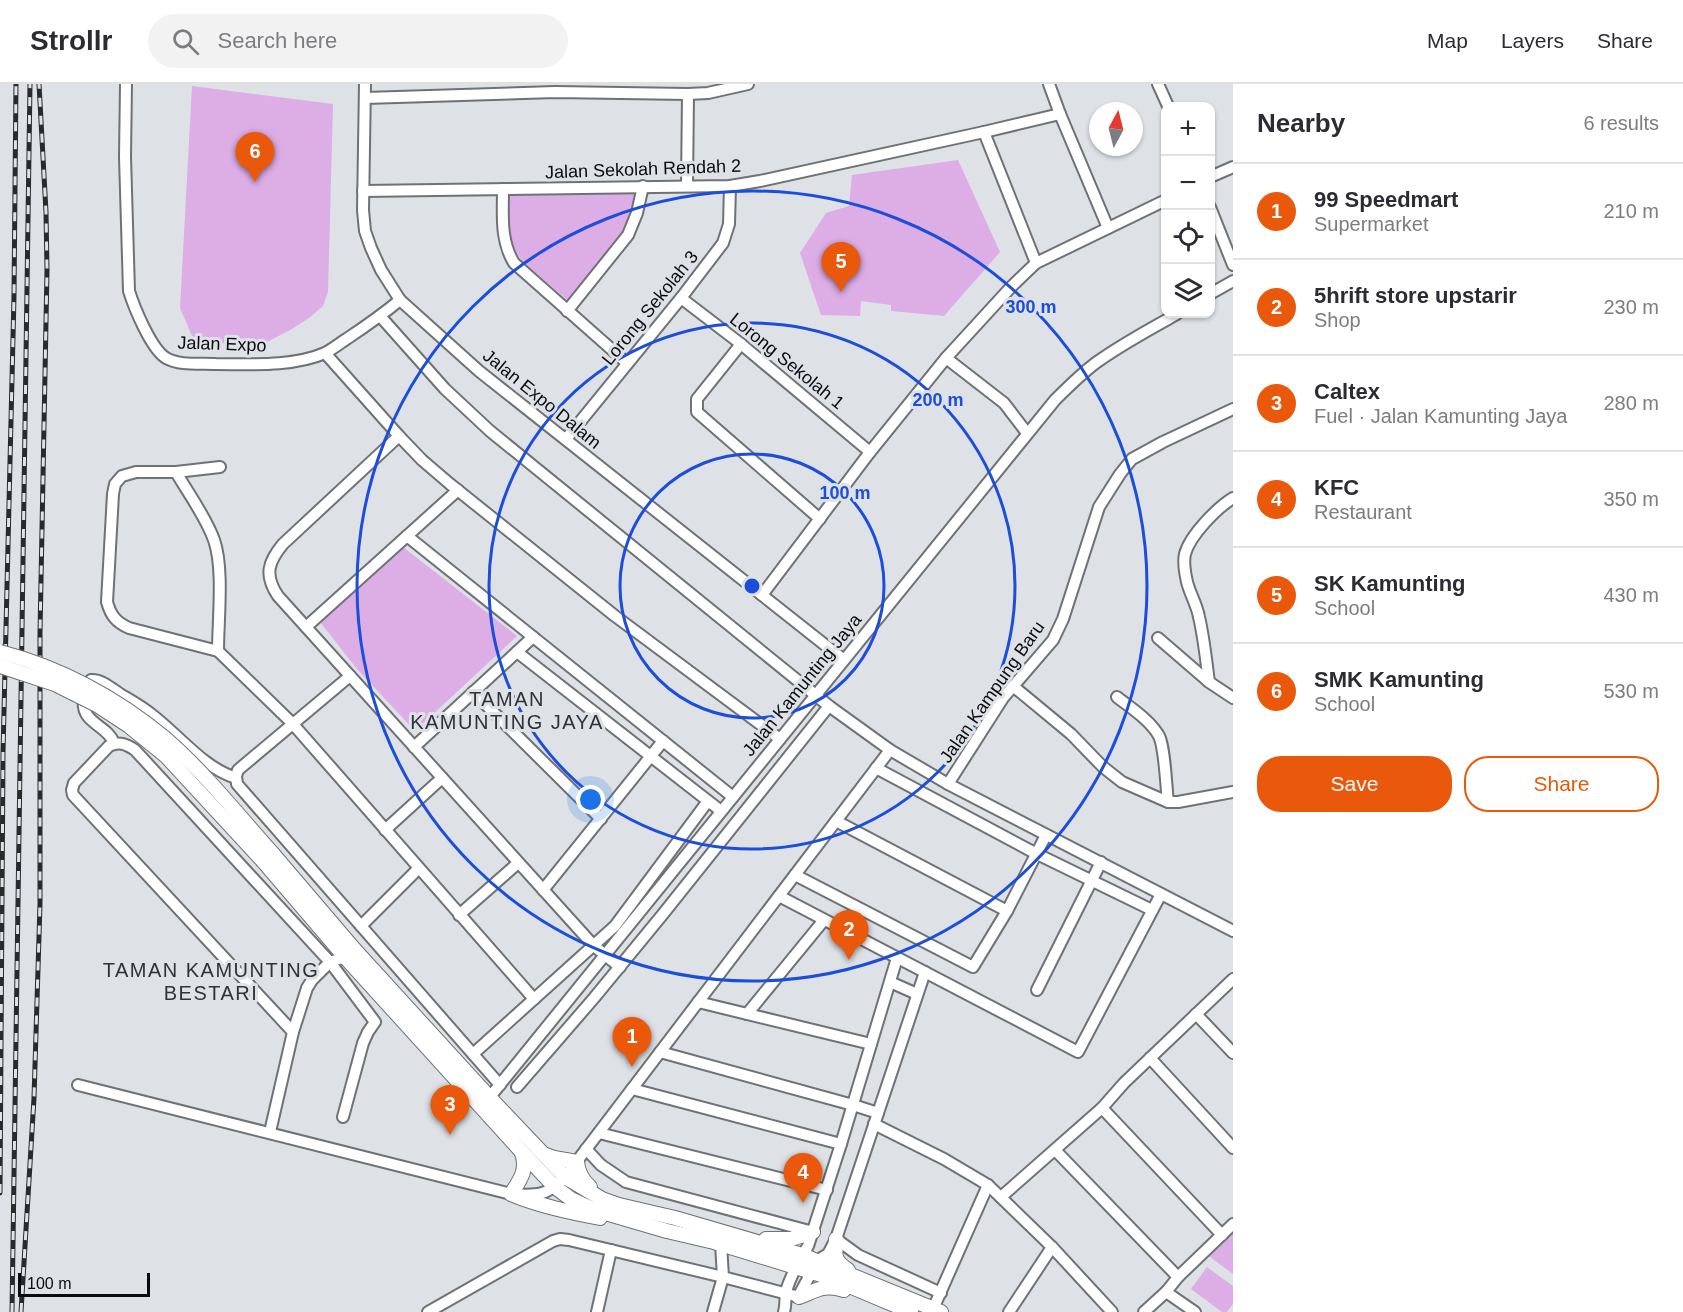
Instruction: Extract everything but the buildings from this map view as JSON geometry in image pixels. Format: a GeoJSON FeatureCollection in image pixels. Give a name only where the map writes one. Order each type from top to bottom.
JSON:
{"type":"FeatureCollection","features":[{"type":"Feature","properties":{"kind":"main road"},"geometry":{"type":"LineString","coordinates":[[0,652],[60,673],[107,696],[167,741],[198,770],[345,957],[486,1103],[542,1152],[565,1177],[619,1205],[705,1227],[765,1239],[791,1239],[813,1232]]}},
{"type":"Feature","properties":{"kind":"main road"},"geometry":{"type":"LineString","coordinates":[[0,666],[55,684],[97,705],[129,726],[166,756],[268,857],[354,949],[486,1103],[521,1151],[555,1187],[571,1199],[588,1207],[667,1231],[800,1261]]}},
{"type":"Feature","properties":{"kind":"main road"},"geometry":{"type":"LineString","coordinates":[[521,1151],[525,1168],[511,1194],[533,1203],[565,1211],[602,1218],[624,1217]]}},
{"type":"Feature","properties":{"kind":"main road"},"geometry":{"type":"LineString","coordinates":[[542,1152],[554,1158],[577,1162],[578,1171],[584,1182],[602,1198]]}},
{"type":"Feature","properties":{"kind":"main road"},"geometry":{"type":"LineString","coordinates":[[705,1227],[815,1266],[856,1276],[937,1310]]}},
{"type":"Feature","properties":{"kind":"main road"},"geometry":{"type":"LineString","coordinates":[[836,1239],[837,1260],[856,1276]]}},
{"type":"Feature","properties":{"kind":"main road"},"geometry":{"type":"LineString","coordinates":[[815,1266],[828,1277],[911,1312]]}},
{"type":"Feature","properties":{"kind":"main road"},"geometry":{"type":"LineString","coordinates":[[789,1301],[828,1287],[897,1306]]}},
{"type":"Feature","properties":{"kind":"street","name":"Jalan Expo"},"geometry":{"type":"LineString","coordinates":[[126,84],[125,157],[129,291],[133,306],[157,350],[167,358],[181,363],[236,364],[300,361],[325,353],[400,300]]}},
{"type":"Feature","properties":{"kind":"street","name":"Jalan Expo Dalam"},"geometry":{"type":"LineString","coordinates":[[365,84],[363,191],[365,231],[370,248],[381,270],[400,300],[479,371],[844,660]]}},
{"type":"Feature","properties":{"kind":"street"},"geometry":{"type":"LineString","coordinates":[[365,98],[555,88],[688,94],[708,93],[748,84]]}},
{"type":"Feature","properties":{"kind":"street"},"geometry":{"type":"LineString","coordinates":[[1049,84],[1108,228]]}},
{"type":"Feature","properties":{"kind":"street"},"geometry":{"type":"LineString","coordinates":[[1158,84],[1166,102]]}},
{"type":"Feature","properties":{"kind":"street"},"geometry":{"type":"LineString","coordinates":[[687,186],[688,94]]}},
{"type":"Feature","properties":{"kind":"street","name":"Jalan Sekolah Rendah 2"},"geometry":{"type":"LineString","coordinates":[[363,191],[730,186],[1060,114]]}},
{"type":"Feature","properties":{"kind":"street"},"geometry":{"type":"LineString","coordinates":[[984,132],[1036,263]]}},
{"type":"Feature","properties":{"kind":"street"},"geometry":{"type":"LineString","coordinates":[[1215,175],[1233,167]]}},
{"type":"Feature","properties":{"kind":"street"},"geometry":{"type":"LineString","coordinates":[[567,311],[628,236],[637,213],[643,186]]}},
{"type":"Feature","properties":{"kind":"street","name":"Lorong Sekolah 3"},"geometry":{"type":"LineString","coordinates":[[566,439],[723,243],[729,224],[730,186]]}},
{"type":"Feature","properties":{"kind":"street"},"geometry":{"type":"LineString","coordinates":[[503,189],[504,240],[514,263],[627,363]]}},
{"type":"Feature","properties":{"kind":"street"},"geometry":{"type":"LineString","coordinates":[[762,595],[870,452],[946,358],[1012,286],[1036,263],[1161,202]]}},
{"type":"Feature","properties":{"kind":"street"},"geometry":{"type":"LineString","coordinates":[[1211,210],[1233,266]]}},
{"type":"Feature","properties":{"kind":"street"},"geometry":{"type":"LineString","coordinates":[[1215,291],[1233,281]]}},
{"type":"Feature","properties":{"kind":"street","name":"Lorong Sekolah 1"},"geometry":{"type":"LineString","coordinates":[[681,298],[741,344],[870,452]]}},
{"type":"Feature","properties":{"kind":"street"},"geometry":{"type":"LineString","coordinates":[[380,316],[445,388],[490,431],[815,695],[890,750],[948,784],[1233,931]]}},
{"type":"Feature","properties":{"kind":"street","name":"Jalan Kamunting Jaya"},"geometry":{"type":"LineString","coordinates":[[486,1103],[1055,400],[1096,363],[1170,318]]}},
{"type":"Feature","properties":{"kind":"street"},"geometry":{"type":"LineString","coordinates":[[741,344],[697,399],[697,412],[820,519]]}},
{"type":"Feature","properties":{"kind":"street"},"geometry":{"type":"LineString","coordinates":[[325,353],[422,460],[615,616],[780,739]]}},
{"type":"Feature","properties":{"kind":"street"},"geometry":{"type":"LineString","coordinates":[[946,358],[1004,402],[1027,433]]}},
{"type":"Feature","properties":{"kind":"street","name":"Jalan Kampung Baru"},"geometry":{"type":"LineString","coordinates":[[948,784],[1013,686],[1053,640],[1063,619],[1099,507],[1120,474],[1132,459],[1233,409]]}},
{"type":"Feature","properties":{"kind":"street"},"geometry":{"type":"LineString","coordinates":[[399,436],[275,553],[269,566],[272,587],[594,946],[620,967]]}},
{"type":"Feature","properties":{"kind":"street"},"geometry":{"type":"LineString","coordinates":[[220,467],[176,472],[136,472],[122,476],[115,484],[107,602],[110,614],[117,622],[129,628],[218,651],[292,723],[534,999]]}},
{"type":"Feature","properties":{"kind":"street"},"geometry":{"type":"LineString","coordinates":[[176,472],[214,540],[219,579],[218,651]]}},
{"type":"Feature","properties":{"kind":"street"},"geometry":{"type":"LineString","coordinates":[[306,627],[458,490]]}},
{"type":"Feature","properties":{"kind":"street"},"geometry":{"type":"LineString","coordinates":[[1209,682],[1199,614],[1187,584],[1184,569],[1185,555],[1198,531],[1222,505],[1233,498]]}},
{"type":"Feature","properties":{"kind":"street"},"geometry":{"type":"LineString","coordinates":[[407,536],[733,797]]}},
{"type":"Feature","properties":{"kind":"street"},"geometry":{"type":"LineString","coordinates":[[414,747],[533,637]]}},
{"type":"Feature","properties":{"kind":"street"},"geometry":{"type":"LineString","coordinates":[[1158,638],[1209,682],[1233,698]]}},
{"type":"Feature","properties":{"kind":"street"},"geometry":{"type":"LineString","coordinates":[[517,652],[721,811]]}},
{"type":"Feature","properties":{"kind":"street"},"geometry":{"type":"LineString","coordinates":[[350,676],[238,770],[237,784],[500,1085]]}},
{"type":"Feature","properties":{"kind":"street"},"geometry":{"type":"LineString","coordinates":[[114,743],[112,736],[89,717],[84,707],[88,683],[91,680],[104,684],[151,714],[209,764],[224,774],[236,778]]}},
{"type":"Feature","properties":{"kind":"street"},"geometry":{"type":"LineString","coordinates":[[1013,686],[1071,734],[1103,767],[1122,782],[1168,802],[1233,792]]}},
{"type":"Feature","properties":{"kind":"street"},"geometry":{"type":"LineString","coordinates":[[473,692],[601,819]]}},
{"type":"Feature","properties":{"kind":"street"},"geometry":{"type":"LineString","coordinates":[[1117,696],[1151,725],[1160,737],[1168,802]]}},
{"type":"Feature","properties":{"kind":"street"},"geometry":{"type":"LineString","coordinates":[[517,1087],[620,967],[829,706]]}},
{"type":"Feature","properties":{"kind":"street"},"geometry":{"type":"LineString","coordinates":[[543,890],[663,741]]}},
{"type":"Feature","properties":{"kind":"street"},"geometry":{"type":"LineString","coordinates":[[293,1032],[73,795],[74,783],[109,746],[122,743],[135,750],[330,962],[375,1022],[363,1043],[344,1117]]}},
{"type":"Feature","properties":{"kind":"street"},"geometry":{"type":"LineString","coordinates":[[78,1085],[511,1194],[542,1194],[555,1187],[577,1162],[890,750]]}},
{"type":"Feature","properties":{"kind":"street"},"geometry":{"type":"LineString","coordinates":[[876,768],[1035,853],[1152,910]]}},
{"type":"Feature","properties":{"kind":"street"},"geometry":{"type":"LineString","coordinates":[[385,830],[442,778]]}},
{"type":"Feature","properties":{"kind":"street"},"geometry":{"type":"LineString","coordinates":[[473,1054],[615,926],[708,801]]}},
{"type":"Feature","properties":{"kind":"street"},"geometry":{"type":"LineString","coordinates":[[836,821],[1007,911]]}},
{"type":"Feature","properties":{"kind":"street"},"geometry":{"type":"LineString","coordinates":[[795,875],[973,967],[1007,911],[1046,835]]}},
{"type":"Feature","properties":{"kind":"street"},"geometry":{"type":"LineString","coordinates":[[1037,990],[1101,862]]}},
{"type":"Feature","properties":{"kind":"street"},"geometry":{"type":"LineString","coordinates":[[459,915],[518,863]]}},
{"type":"Feature","properties":{"kind":"street"},"geometry":{"type":"LineString","coordinates":[[361,926],[418,868]]}},
{"type":"Feature","properties":{"kind":"street"},"geometry":{"type":"LineString","coordinates":[[779,896],[1078,1052],[1161,894]]}},
{"type":"Feature","properties":{"kind":"street"},"geometry":{"type":"LineString","coordinates":[[747,1014],[824,920]]}},
{"type":"Feature","properties":{"kind":"street"},"geometry":{"type":"LineString","coordinates":[[270,1132],[293,1032],[307,988],[330,962],[345,957]]}},
{"type":"Feature","properties":{"kind":"street"},"geometry":{"type":"LineString","coordinates":[[789,1301],[800,1261],[808,1246],[842,1144],[897,958]]}},
{"type":"Feature","properties":{"kind":"street"},"geometry":{"type":"LineString","coordinates":[[789,1301],[815,1266],[828,1254],[836,1239],[926,972]]}},
{"type":"Feature","properties":{"kind":"street"},"geometry":{"type":"LineString","coordinates":[[1001,1197],[1102,1108],[1124,1083],[1233,979]]}},
{"type":"Feature","properties":{"kind":"street"},"geometry":{"type":"LineString","coordinates":[[890,982],[917,994]]}},
{"type":"Feature","properties":{"kind":"street"},"geometry":{"type":"LineString","coordinates":[[698,1002],[871,1044]]}},
{"type":"Feature","properties":{"kind":"street"},"geometry":{"type":"LineString","coordinates":[[1196,1014],[1233,1053]]}},
{"type":"Feature","properties":{"kind":"street"},"geometry":{"type":"LineString","coordinates":[[660,1052],[853,1105],[876,1118],[988,1185],[1052,1247],[1112,1312]]}},
{"type":"Feature","properties":{"kind":"street"},"geometry":{"type":"LineString","coordinates":[[1150,1058],[1233,1148]]}},
{"type":"Feature","properties":{"kind":"street"},"geometry":{"type":"LineString","coordinates":[[632,1089],[842,1144]]}},
{"type":"Feature","properties":{"kind":"street"},"geometry":{"type":"LineString","coordinates":[[1102,1108],[1221,1235]]}},
{"type":"Feature","properties":{"kind":"street"},"geometry":{"type":"LineString","coordinates":[[599,1133],[827,1190]]}},
{"type":"Feature","properties":{"kind":"street"},"geometry":{"type":"LineString","coordinates":[[586,1149],[601,1165],[626,1182],[813,1232]]}},
{"type":"Feature","properties":{"kind":"street"},"geometry":{"type":"LineString","coordinates":[[1055,1150],[1178,1277]]}},
{"type":"Feature","properties":{"kind":"street"},"geometry":{"type":"LineString","coordinates":[[937,1310],[941,1293],[988,1185]]}},
{"type":"Feature","properties":{"kind":"street"},"geometry":{"type":"LineString","coordinates":[[1144,1312],[1233,1224]]}},
{"type":"Feature","properties":{"kind":"street"},"geometry":{"type":"LineString","coordinates":[[428,1312],[560,1239],[723,1276],[789,1301]]}},
{"type":"Feature","properties":{"kind":"street"},"geometry":{"type":"LineString","coordinates":[[836,1239],[858,1255],[941,1293]]}},
{"type":"Feature","properties":{"kind":"street"},"geometry":{"type":"LineString","coordinates":[[713,1312],[723,1276],[721,1244]]}},
{"type":"Feature","properties":{"kind":"street"},"geometry":{"type":"LineString","coordinates":[[1009,1312],[1052,1247]]}},
{"type":"Feature","properties":{"kind":"street"},"geometry":{"type":"LineString","coordinates":[[597,1312],[611,1250]]}},
{"type":"Feature","properties":{"kind":"street"},"geometry":{"type":"LineString","coordinates":[[1166,1292],[1195,1312]]}},
{"type":"Feature","properties":{"kind":"shaded area"},"geometry":{"type":"Polygon","coordinates":[[[192,86],[333,104],[328,292],[323,306],[309,318],[267,342],[240,344],[203,342],[192,336],[180,308],[192,86]]]}},
{"type":"Feature","properties":{"kind":"shaded area"},"geometry":{"type":"Polygon","coordinates":[[[958,160],[1000,252],[944,316],[891,311],[891,305],[861,301],[860,316],[821,315],[800,253],[826,213],[849,206],[852,175],[958,160]]]}},
{"type":"Feature","properties":{"kind":"shaded area"},"geometry":{"type":"Polygon","coordinates":[[[636,191],[635,206],[627,228],[572,304],[522,261],[509,239],[509,192],[636,191]]]}},
{"type":"Feature","properties":{"kind":"shaded area"},"geometry":{"type":"Polygon","coordinates":[[[403,547],[517,636],[415,731],[357,669],[320,622],[403,547]]]}},
{"type":"Feature","properties":{"kind":"shaded area"},"geometry":{"type":"Polygon","coordinates":[[[1233,1221],[1233,1274],[1202,1251],[1233,1221]]]}},
{"type":"Feature","properties":{"kind":"shaded area"},"geometry":{"type":"Polygon","coordinates":[[[1207,1267],[1233,1286],[1233,1304],[1227,1312],[1222,1312],[1191,1289],[1207,1267]]]}},
{"type":"Feature","properties":{"kind":"railway"},"geometry":{"type":"LineString","coordinates":[[0,1193],[3,753],[14,296],[16,84]]}},
{"type":"Feature","properties":{"kind":"railway"},"geometry":{"type":"LineString","coordinates":[[12,1312],[30,84]]}},
{"type":"Feature","properties":{"kind":"railway"},"geometry":{"type":"LineString","coordinates":[[21,1312],[34,1098],[40,904],[40,633],[47,270],[39,84]]}},
{"type":"Feature","properties":{"kind":"place","name":"SMK Kamunting"},"geometry":{"type":"Point","coordinates":[255,182]}},
{"type":"Feature","properties":{"kind":"place","name":"SK Kamunting"},"geometry":{"type":"Point","coordinates":[841,292]}},
{"type":"Feature","properties":{"kind":"place","name":"5hrift store upstarir"},"geometry":{"type":"Point","coordinates":[849,960]}},
{"type":"Feature","properties":{"kind":"place","name":"99 Speedmart"},"geometry":{"type":"Point","coordinates":[632,1067]}},
{"type":"Feature","properties":{"kind":"place","name":"Caltex"},"geometry":{"type":"Point","coordinates":[450,1135]}},
{"type":"Feature","properties":{"kind":"place","name":"KFC"},"geometry":{"type":"Point","coordinates":[803,1203]}},
{"type":"Feature","properties":{"kind":"district","name":"TAMAN KAMUNTING JAYA"},"geometry":{"type":"Point","coordinates":[507,710]}},
{"type":"Feature","properties":{"kind":"district","name":"TAMAN KAMUNTING BESTARI"},"geometry":{"type":"Point","coordinates":[211,982]}}]}
